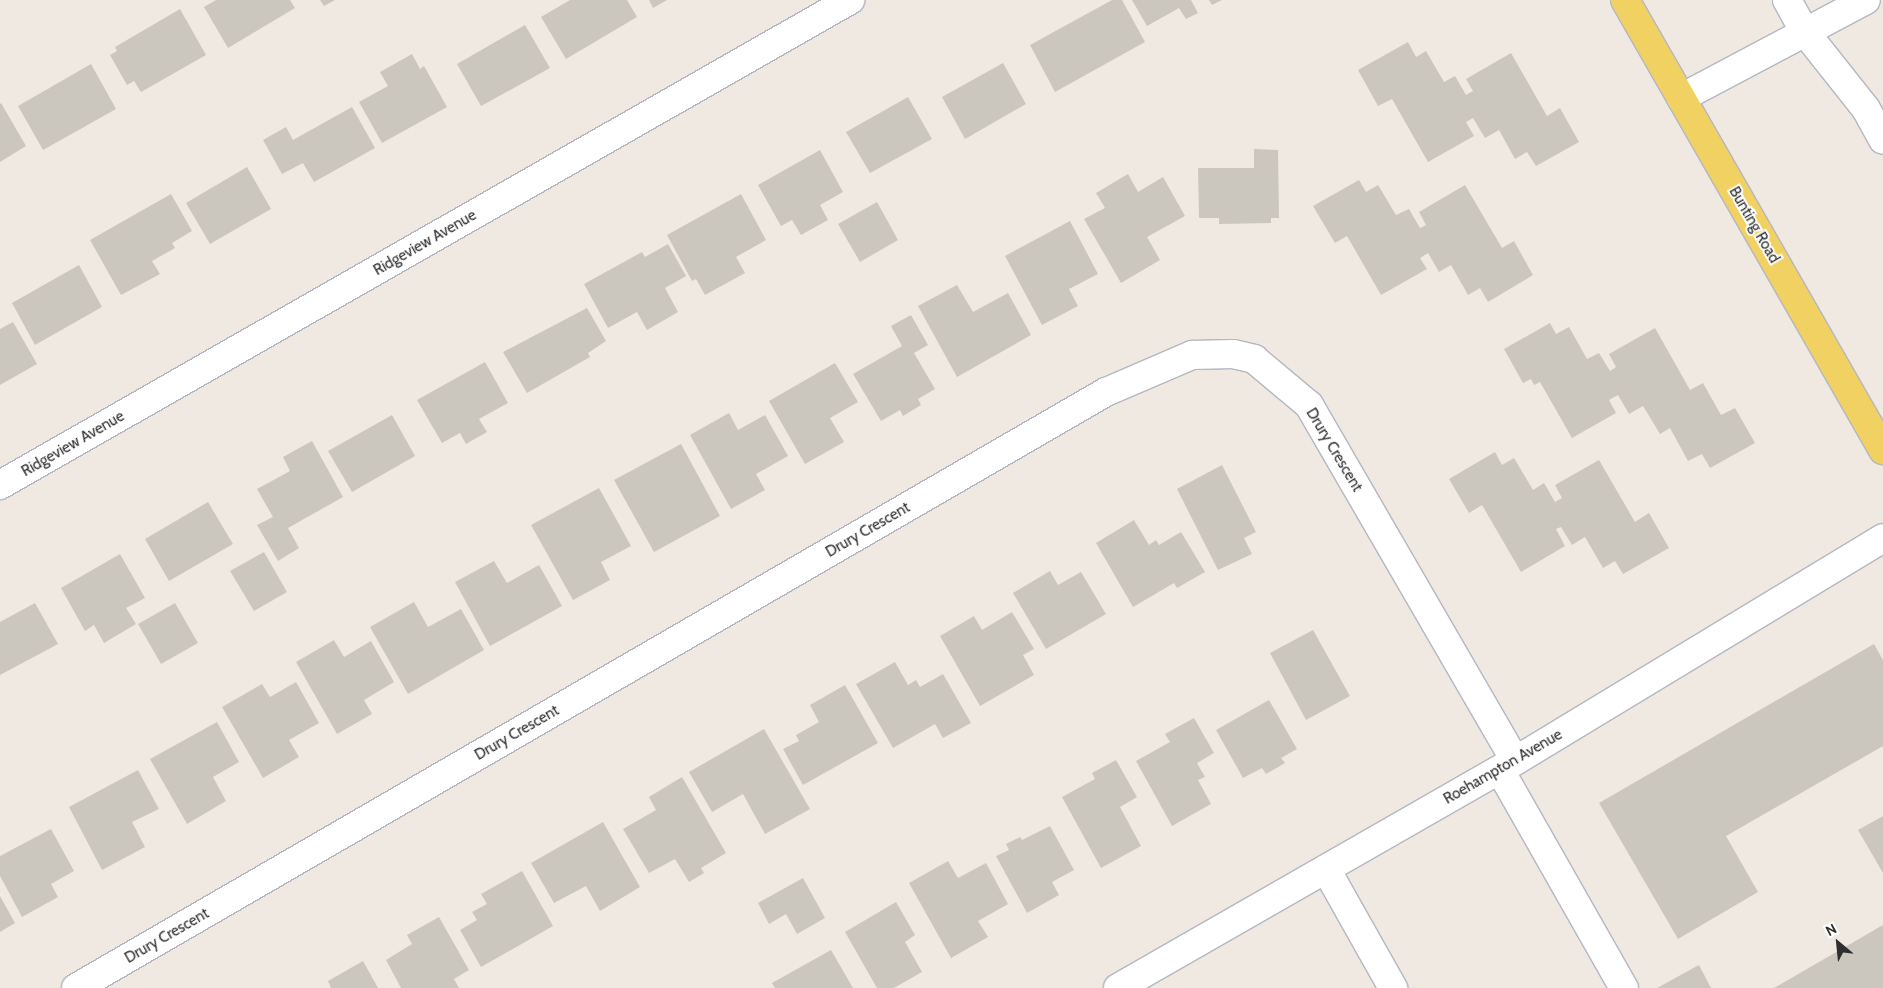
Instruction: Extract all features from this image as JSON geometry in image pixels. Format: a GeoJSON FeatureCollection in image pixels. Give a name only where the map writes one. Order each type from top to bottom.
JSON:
{"type":"FeatureCollection","features":[{"type":"Feature","properties":{"kind":"main road","name":"Bunting Road"},"geometry":{"type":"LineString","coordinates":[[1625,0],[1883,450]]}},
{"type":"Feature","properties":{"kind":"street","name":"Ridgeview Avenue"},"geometry":{"type":"LineString","coordinates":[[0,485],[850,0]]}},
{"type":"Feature","properties":{"kind":"street"},"geometry":{"type":"LineString","coordinates":[[1787,0],[1805,32],[1866,109],[1883,140]]}},
{"type":"Feature","properties":{"kind":"street"},"geometry":{"type":"LineString","coordinates":[[1681,98],[1866,0]]}},
{"type":"Feature","properties":{"kind":"street","name":"Drury Crescent"},"geometry":{"type":"LineString","coordinates":[[76,988],[1106,392],[1192,355],[1233,354],[1254,359],[1309,405],[1507,766],[1624,988]]}},
{"type":"Feature","properties":{"kind":"street","name":"Roehampton Avenue"},"geometry":{"type":"LineString","coordinates":[[1118,988],[1507,766],[1883,538]]}},
{"type":"Feature","properties":{"kind":"street"},"geometry":{"type":"LineString","coordinates":[[1326,869],[1393,988]]}},
{"type":"Feature","properties":{"kind":"building"},"geometry":{"type":"Polygon","coordinates":[[[216,0],[290,0],[295,8],[228,48],[204,7],[216,0]]]}},
{"type":"Feature","properties":{"kind":"building"},"geometry":{"type":"Polygon","coordinates":[[[320,0],[335,0],[324,6],[320,0]]]}},
{"type":"Feature","properties":{"kind":"building"},"geometry":{"type":"Polygon","coordinates":[[[570,0],[627,0],[637,17],[566,59],[541,17],[570,0]]]}},
{"type":"Feature","properties":{"kind":"building"},"geometry":{"type":"Polygon","coordinates":[[[649,0],[667,0],[653,8],[649,0]]]}},
{"type":"Feature","properties":{"kind":"building"},"geometry":{"type":"Polygon","coordinates":[[[1112,0],[1122,0],[1145,42],[1055,92],[1030,45],[1112,0]]]}},
{"type":"Feature","properties":{"kind":"building"},"geometry":{"type":"Polygon","coordinates":[[[1132,0],[1191,0],[1198,13],[1186,19],[1179,8],[1147,26],[1132,0]]]}},
{"type":"Feature","properties":{"kind":"building"},"geometry":{"type":"Polygon","coordinates":[[[1209,0],[1222,0],[1212,5],[1209,0]]]}},
{"type":"Feature","properties":{"kind":"building"},"geometry":{"type":"Polygon","coordinates":[[[180,9],[206,55],[141,92],[134,81],[127,85],[110,55],[117,51],[115,47],[180,9]]]}},
{"type":"Feature","properties":{"kind":"building"},"geometry":{"type":"Polygon","coordinates":[[[525,25],[550,68],[481,106],[457,64],[525,25]]]}},
{"type":"Feature","properties":{"kind":"building"},"geometry":{"type":"Polygon","coordinates":[[[1408,42],[1416,57],[1426,51],[1444,82],[1455,76],[1466,95],[1473,91],[1466,79],[1511,53],[1547,116],[1560,108],[1579,142],[1536,166],[1527,152],[1515,159],[1499,130],[1485,138],[1473,118],[1466,122],[1474,136],[1428,162],[1392,99],[1378,106],[1358,70],[1408,42]]]}},
{"type":"Feature","properties":{"kind":"building"},"geometry":{"type":"Polygon","coordinates":[[[412,54],[420,69],[424,66],[447,107],[382,143],[359,102],[388,86],[380,72],[412,54]]]}},
{"type":"Feature","properties":{"kind":"building"},"geometry":{"type":"Polygon","coordinates":[[[1003,63],[1026,104],[965,139],[942,97],[1003,63]]]}},
{"type":"Feature","properties":{"kind":"building"},"geometry":{"type":"Polygon","coordinates":[[[91,64],[116,109],[43,150],[18,106],[91,64]]]}},
{"type":"Feature","properties":{"kind":"building"},"geometry":{"type":"Polygon","coordinates":[[[908,97],[932,139],[870,173],[846,132],[908,97]]]}},
{"type":"Feature","properties":{"kind":"building"},"geometry":{"type":"Polygon","coordinates":[[[0,104],[26,146],[0,162],[0,104]]]}},
{"type":"Feature","properties":{"kind":"building"},"geometry":{"type":"Polygon","coordinates":[[[352,107],[375,148],[314,182],[303,163],[282,174],[263,140],[286,127],[293,140],[352,107]]]}},
{"type":"Feature","properties":{"kind":"building"},"geometry":{"type":"Polygon","coordinates":[[[1254,149],[1278,150],[1279,218],[1271,218],[1271,223],[1219,224],[1219,218],[1199,218],[1198,168],[1254,168],[1254,149]]]}},
{"type":"Feature","properties":{"kind":"building"},"geometry":{"type":"Polygon","coordinates":[[[820,150],[843,192],[820,205],[828,220],[801,235],[792,220],[781,226],[758,185],[820,150]]]}},
{"type":"Feature","properties":{"kind":"building"},"geometry":{"type":"Polygon","coordinates":[[[247,167],[271,209],[210,244],[186,203],[247,167]]]}},
{"type":"Feature","properties":{"kind":"building"},"geometry":{"type":"Polygon","coordinates":[[[1128,174],[1138,192],[1163,177],[1185,216],[1147,237],[1160,260],[1121,283],[1084,219],[1105,208],[1096,193],[1128,174]]]}},
{"type":"Feature","properties":{"kind":"building"},"geometry":{"type":"Polygon","coordinates":[[[1359,180],[1366,192],[1378,185],[1396,215],[1409,209],[1420,228],[1426,225],[1419,212],[1465,185],[1502,248],[1514,241],[1533,275],[1488,302],[1480,288],[1468,295],[1451,265],[1439,272],[1428,253],[1420,258],[1427,269],[1381,295],[1347,236],[1335,243],[1313,206],[1359,180]]]}},
{"type":"Feature","properties":{"kind":"building"},"geometry":{"type":"Polygon","coordinates":[[[171,194],[192,231],[172,243],[175,248],[152,261],[160,274],[121,295],[90,240],[171,194]]]}},
{"type":"Feature","properties":{"kind":"building"},"geometry":{"type":"Polygon","coordinates":[[[741,194],[766,240],[736,257],[745,273],[705,295],[696,279],[692,281],[667,235],[741,194]]]}},
{"type":"Feature","properties":{"kind":"building"},"geometry":{"type":"Polygon","coordinates":[[[877,202],[898,240],[860,262],[838,224],[877,202]]]}},
{"type":"Feature","properties":{"kind":"building"},"geometry":{"type":"Polygon","coordinates":[[[1070,221],[1098,274],[1069,289],[1078,306],[1042,325],[1005,256],[1070,221]]]}},
{"type":"Feature","properties":{"kind":"building"},"geometry":{"type":"Polygon","coordinates":[[[668,244],[686,276],[665,288],[678,312],[647,330],[637,312],[608,328],[584,284],[642,252],[645,257],[668,244]]]}},
{"type":"Feature","properties":{"kind":"building"},"geometry":{"type":"Polygon","coordinates":[[[79,265],[102,307],[35,345],[12,303],[79,265]]]}},
{"type":"Feature","properties":{"kind":"building"},"geometry":{"type":"Polygon","coordinates":[[[957,285],[973,312],[1008,293],[1031,335],[957,377],[918,306],[957,285]]]}},
{"type":"Feature","properties":{"kind":"building"},"geometry":{"type":"Polygon","coordinates":[[[587,308],[606,341],[588,353],[590,357],[527,393],[503,352],[587,308]]]}},
{"type":"Feature","properties":{"kind":"building"},"geometry":{"type":"Polygon","coordinates":[[[911,315],[928,345],[914,353],[935,389],[918,399],[921,405],[903,416],[900,410],[881,421],[853,374],[902,346],[891,326],[911,315]]]}},
{"type":"Feature","properties":{"kind":"building"},"geometry":{"type":"Polygon","coordinates":[[[13,322],[37,364],[0,385],[0,329],[13,322]]]}},
{"type":"Feature","properties":{"kind":"building"},"geometry":{"type":"Polygon","coordinates":[[[1550,323],[1556,334],[1569,327],[1587,359],[1599,353],[1610,371],[1616,367],[1609,354],[1655,328],[1690,390],[1703,383],[1721,415],[1735,408],[1755,443],[1710,468],[1702,454],[1688,461],[1670,428],[1660,434],[1643,406],[1629,414],[1618,395],[1609,400],[1616,413],[1572,438],[1540,382],[1534,385],[1531,379],[1523,383],[1504,349],[1550,323]]]}},
{"type":"Feature","properties":{"kind":"building"},"geometry":{"type":"Polygon","coordinates":[[[485,362],[508,403],[479,419],[487,432],[466,444],[460,433],[442,443],[417,400],[485,362]]]}},
{"type":"Feature","properties":{"kind":"building"},"geometry":{"type":"Polygon","coordinates":[[[835,363],[858,402],[830,418],[844,442],[805,464],[769,401],[835,363]]]}},
{"type":"Feature","properties":{"kind":"building"},"geometry":{"type":"Polygon","coordinates":[[[729,413],[738,430],[765,415],[788,456],[756,474],[765,490],[731,509],[690,435],[729,413]]]}},
{"type":"Feature","properties":{"kind":"building"},"geometry":{"type":"Polygon","coordinates":[[[392,415],[415,456],[352,492],[328,451],[392,415]]]}},
{"type":"Feature","properties":{"kind":"building"},"geometry":{"type":"Polygon","coordinates":[[[312,441],[343,497],[288,528],[299,548],[278,561],[257,525],[273,517],[257,489],[290,471],[283,457],[312,441]]]}},
{"type":"Feature","properties":{"kind":"building"},"geometry":{"type":"Polygon","coordinates":[[[681,444],[720,516],[654,552],[614,480],[681,444]]]}},
{"type":"Feature","properties":{"kind":"building"},"geometry":{"type":"Polygon","coordinates":[[[1495,452],[1502,465],[1514,458],[1533,490],[1544,483],[1555,502],[1562,498],[1555,485],[1599,460],[1635,522],[1649,513],[1669,548],[1623,574],[1615,561],[1603,568],[1585,537],[1572,545],[1561,527],[1556,529],[1565,546],[1521,572],[1482,505],[1469,513],[1449,479],[1495,452]]]}},
{"type":"Feature","properties":{"kind":"building"},"geometry":{"type":"Polygon","coordinates":[[[1222,465],[1256,532],[1244,538],[1252,554],[1218,570],[1177,489],[1222,465]]]}},
{"type":"Feature","properties":{"kind":"building"},"geometry":{"type":"Polygon","coordinates":[[[599,488],[631,546],[601,562],[610,580],[573,600],[531,525],[599,488]]]}},
{"type":"Feature","properties":{"kind":"building"},"geometry":{"type":"Polygon","coordinates":[[[208,502],[233,544],[169,581],[145,539],[208,502]]]}},
{"type":"Feature","properties":{"kind":"building"},"geometry":{"type":"Polygon","coordinates":[[[1134,520],[1149,545],[1156,540],[1159,545],[1181,532],[1205,572],[1177,588],[1174,583],[1133,607],[1096,543],[1134,520]]]}},
{"type":"Feature","properties":{"kind":"building"},"geometry":{"type":"Polygon","coordinates":[[[264,552],[287,592],[254,611],[230,571],[264,552]]]}},
{"type":"Feature","properties":{"kind":"building"},"geometry":{"type":"Polygon","coordinates":[[[120,554],[145,598],[126,608],[136,624],[104,643],[94,625],[85,631],[61,588],[120,554]]]}},
{"type":"Feature","properties":{"kind":"building"},"geometry":{"type":"Polygon","coordinates":[[[494,561],[507,583],[539,565],[562,606],[490,646],[455,582],[494,561]]]}},
{"type":"Feature","properties":{"kind":"building"},"geometry":{"type":"Polygon","coordinates":[[[1050,571],[1058,585],[1081,572],[1106,614],[1046,649],[1013,593],[1050,571]]]}},
{"type":"Feature","properties":{"kind":"building"},"geometry":{"type":"Polygon","coordinates":[[[414,602],[428,627],[461,609],[484,650],[408,694],[370,627],[414,602]]]}},
{"type":"Feature","properties":{"kind":"building"},"geometry":{"type":"Polygon","coordinates":[[[35,603],[58,644],[0,675],[0,622],[35,603]]]}},
{"type":"Feature","properties":{"kind":"building"},"geometry":{"type":"Polygon","coordinates":[[[175,603],[198,643],[161,664],[138,624],[175,603]]]}},
{"type":"Feature","properties":{"kind":"building"},"geometry":{"type":"Polygon","coordinates":[[[1012,612],[1034,649],[1023,655],[1034,675],[980,706],[940,636],[974,616],[982,630],[1012,612]]]}},
{"type":"Feature","properties":{"kind":"building"},"geometry":{"type":"Polygon","coordinates":[[[1313,630],[1350,696],[1306,720],[1270,653],[1313,630]]]}},
{"type":"Feature","properties":{"kind":"building"},"geometry":{"type":"Polygon","coordinates":[[[334,640],[344,657],[371,641],[394,682],[364,700],[372,714],[337,734],[296,662],[334,640]]]}},
{"type":"Feature","properties":{"kind":"building"},"geometry":{"type":"Polygon","coordinates":[[[1874,644],[1883,660],[1883,746],[1726,836],[1758,892],[1678,939],[1599,803],[1874,644]]]}},
{"type":"Feature","properties":{"kind":"building"},"geometry":{"type":"Polygon","coordinates":[[[895,662],[908,685],[916,680],[920,687],[943,674],[971,723],[943,738],[935,724],[893,748],[856,684],[895,662]]]}},
{"type":"Feature","properties":{"kind":"building"},"geometry":{"type":"Polygon","coordinates":[[[296,682],[319,723],[289,740],[299,757],[263,778],[222,707],[262,684],[270,697],[296,682]]]}},
{"type":"Feature","properties":{"kind":"building"},"geometry":{"type":"Polygon","coordinates":[[[845,685],[878,743],[803,785],[783,749],[799,741],[796,735],[819,722],[810,705],[845,685]]]}},
{"type":"Feature","properties":{"kind":"building"},"geometry":{"type":"Polygon","coordinates":[[[1269,700],[1297,749],[1281,758],[1285,763],[1266,774],[1262,768],[1243,778],[1216,730],[1269,700]]]}},
{"type":"Feature","properties":{"kind":"building"},"geometry":{"type":"Polygon","coordinates":[[[1194,718],[1214,753],[1197,763],[1205,777],[1198,780],[1211,804],[1172,826],[1136,761],[1170,742],[1165,734],[1194,718]]]}},
{"type":"Feature","properties":{"kind":"building"},"geometry":{"type":"Polygon","coordinates":[[[217,722],[239,762],[213,777],[226,801],[187,824],[150,759],[217,722]]]}},
{"type":"Feature","properties":{"kind":"building"},"geometry":{"type":"Polygon","coordinates":[[[764,729],[810,809],[765,834],[743,794],[712,812],[689,772],[764,729]]]}},
{"type":"Feature","properties":{"kind":"building"},"geometry":{"type":"Polygon","coordinates":[[[1116,760],[1137,797],[1120,807],[1141,846],[1101,868],[1062,797],[1095,779],[1092,773],[1116,760]]]}},
{"type":"Feature","properties":{"kind":"building"},"geometry":{"type":"Polygon","coordinates":[[[138,770],[159,809],[132,822],[145,847],[102,870],[69,807],[138,770]]]}},
{"type":"Feature","properties":{"kind":"building"},"geometry":{"type":"Polygon","coordinates":[[[682,777],[726,853],[701,868],[704,873],[689,882],[675,859],[649,873],[623,829],[656,810],[649,797],[682,777]]]}},
{"type":"Feature","properties":{"kind":"building"},"geometry":{"type":"Polygon","coordinates":[[[1883,816],[1883,873],[1858,830],[1883,816]]]}},
{"type":"Feature","properties":{"kind":"building"},"geometry":{"type":"Polygon","coordinates":[[[603,822],[640,887],[600,911],[586,886],[554,903],[531,863],[603,822]]]}},
{"type":"Feature","properties":{"kind":"building"},"geometry":{"type":"Polygon","coordinates":[[[1050,826],[1074,870],[1052,882],[1059,895],[1027,913],[996,856],[1009,850],[1006,844],[1020,837],[1022,840],[1050,826]]]}},
{"type":"Feature","properties":{"kind":"building"},"geometry":{"type":"Polygon","coordinates":[[[51,829],[74,871],[51,884],[58,897],[22,917],[0,876],[0,856],[51,829]]]}},
{"type":"Feature","properties":{"kind":"building"},"geometry":{"type":"Polygon","coordinates":[[[948,861],[958,878],[986,863],[1008,904],[978,921],[988,937],[951,958],[909,883],[948,861]]]}},
{"type":"Feature","properties":{"kind":"building"},"geometry":{"type":"Polygon","coordinates":[[[522,871],[553,926],[481,967],[460,930],[477,920],[472,912],[487,904],[481,894],[522,871]]]}},
{"type":"Feature","properties":{"kind":"building"},"geometry":{"type":"Polygon","coordinates":[[[803,878],[825,918],[797,934],[786,914],[769,924],[758,903],[803,878]]]}},
{"type":"Feature","properties":{"kind":"building"},"geometry":{"type":"Polygon","coordinates":[[[0,896],[15,923],[0,932],[0,896]]]}},
{"type":"Feature","properties":{"kind":"building"},"geometry":{"type":"Polygon","coordinates":[[[896,902],[915,935],[905,942],[922,972],[894,988],[877,988],[845,932],[896,902]]]}},
{"type":"Feature","properties":{"kind":"building"},"geometry":{"type":"Polygon","coordinates":[[[439,917],[469,970],[454,979],[459,988],[401,988],[386,960],[412,944],[407,935],[439,917]]]}},
{"type":"Feature","properties":{"kind":"building"},"geometry":{"type":"Polygon","coordinates":[[[1883,925],[1883,988],[1774,988],[1883,925]]]}},
{"type":"Feature","properties":{"kind":"building"},"geometry":{"type":"Polygon","coordinates":[[[831,950],[853,988],[775,988],[772,983],[831,950]]]}},
{"type":"Feature","properties":{"kind":"building"},"geometry":{"type":"Polygon","coordinates":[[[363,961],[378,988],[331,988],[328,981],[363,961]]]}},
{"type":"Feature","properties":{"kind":"building"},"geometry":{"type":"Polygon","coordinates":[[[1699,965],[1711,988],[1657,988],[1699,965]]]}}]}
